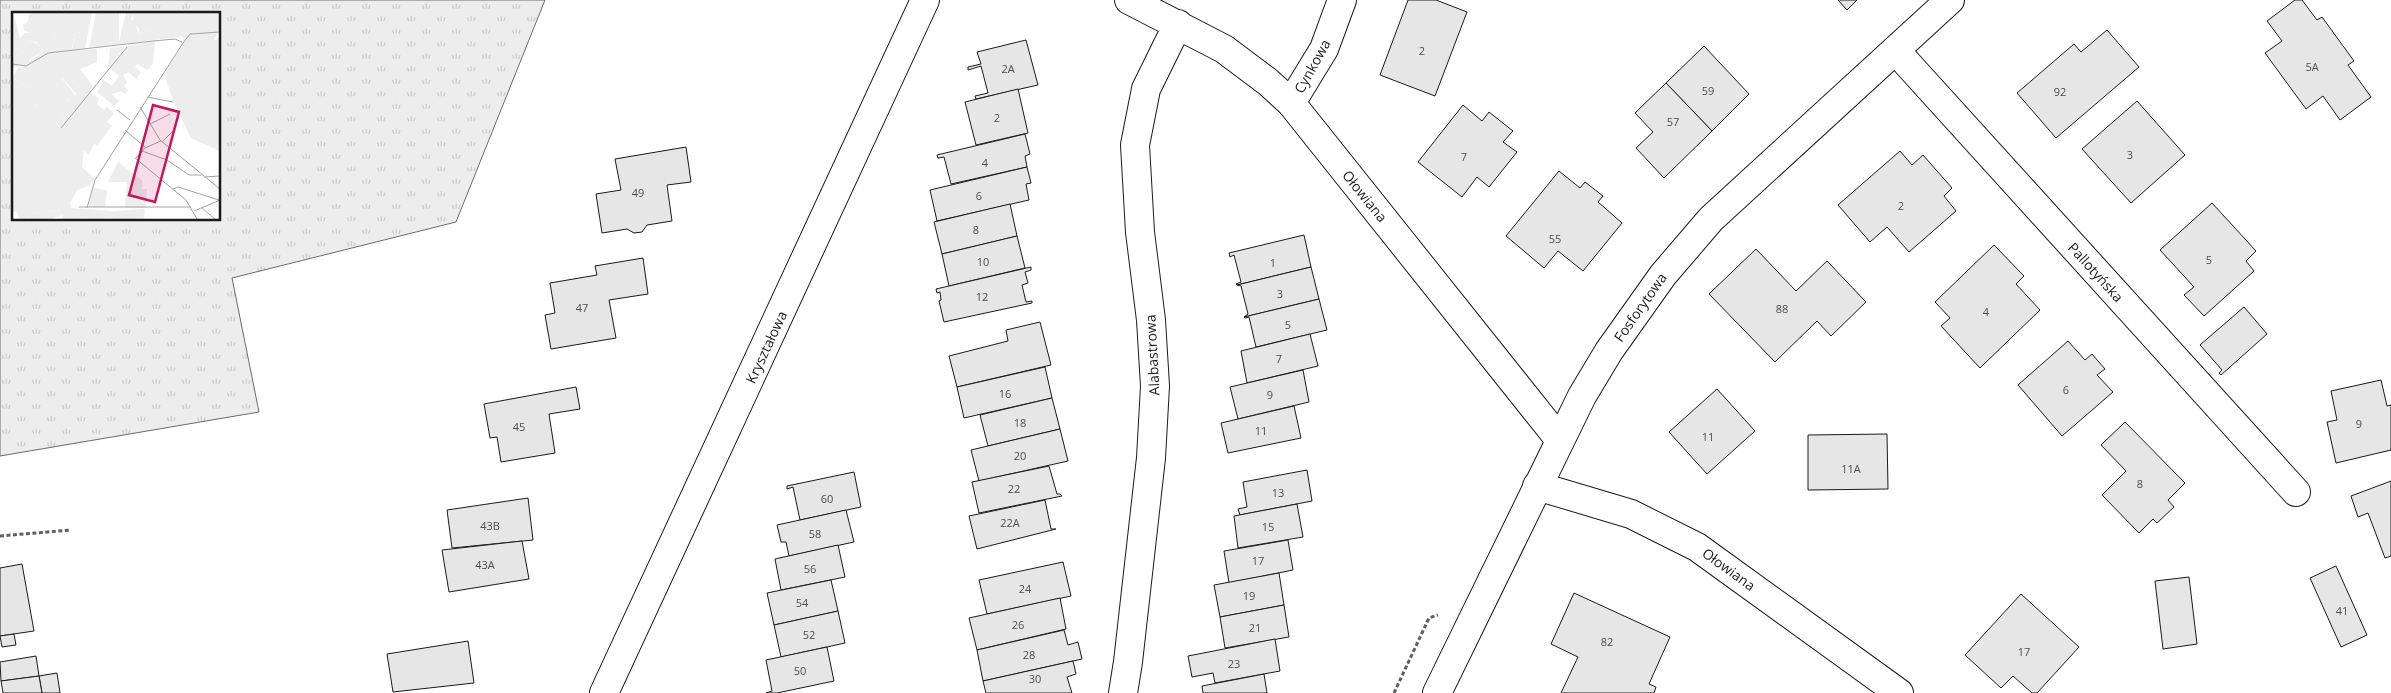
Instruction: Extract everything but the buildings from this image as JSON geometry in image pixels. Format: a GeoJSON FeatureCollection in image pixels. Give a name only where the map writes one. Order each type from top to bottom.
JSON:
{"type":"FeatureCollection","features":[{"type":"Feature","properties":{"kind":"street","name":"Kryształowa"},"geometry":{"type":"LineString","coordinates":[[604,693],[723,441],[925,0]]}},
{"type":"Feature","properties":{"kind":"street","name":"Ołowiana"},"geometry":{"type":"LineString","coordinates":[[1129,0],[1178,24],[1241,60],[1291,103],[1560,439]]}},
{"type":"Feature","properties":{"kind":"street","name":"Cynkowa"},"geometry":{"type":"LineString","coordinates":[[1291,103],[1324,49],[1342,0]]}},
{"type":"Feature","properties":{"kind":"street","name":"Fosforytowa"},"geometry":{"type":"LineString","coordinates":[[1437,693],[1560,439],[1610,351],[1663,275],[1694,237],[1729,201],[1950,0]]}},
{"type":"Feature","properties":{"kind":"street","name":"Alabastrowa"},"geometry":{"type":"LineString","coordinates":[[1123,693],[1151,458],[1155,386],[1151,320],[1140,232],[1135,145],[1146,89],[1178,24]]}},
{"type":"Feature","properties":{"kind":"street","name":"Pallotyńska"},"geometry":{"type":"LineString","coordinates":[[1896,51],[2296,492]]}},
{"type":"Feature","properties":{"kind":"street","name":"Ołowiana"},"geometry":{"type":"LineString","coordinates":[[1538,486],[1631,514],[1697,547],[1899,693]]}},
{"type":"Feature","properties":{"kind":"path"},"geometry":{"type":"LineString","coordinates":[[0,536],[71,530]]}},
{"type":"Feature","properties":{"kind":"path"},"geometry":{"type":"LineString","coordinates":[[1394,693],[1429,618]]}},
{"type":"Feature","properties":{"kind":"green space"},"geometry":{"type":"Polygon","coordinates":[[[0,0],[545,0],[456,222],[232,278],[259,412],[0,456],[0,0]]]}}]}
